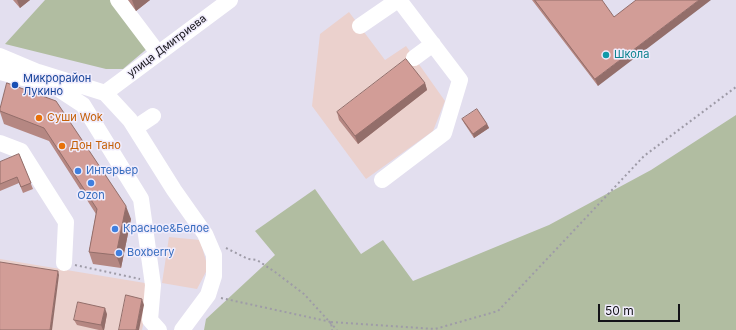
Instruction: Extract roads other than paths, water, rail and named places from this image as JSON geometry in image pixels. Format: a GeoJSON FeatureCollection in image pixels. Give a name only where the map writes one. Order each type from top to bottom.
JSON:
{"type":"FeatureCollection","features":[{"type":"Feature","properties":{"kind":"street"},"geometry":{"type":"LineString","coordinates":[[118,0],[158,53]]}},
{"type":"Feature","properties":{"kind":"street","name":"улица Дмитриева"},"geometry":{"type":"LineString","coordinates":[[105,93],[230,0]]}},
{"type":"Feature","properties":{"kind":"street"},"geometry":{"type":"LineString","coordinates":[[360,26],[398,0],[460,80],[444,133],[382,180]]}},
{"type":"Feature","properties":{"kind":"street"},"geometry":{"type":"LineString","coordinates":[[414,58],[433,44]]}},
{"type":"Feature","properties":{"kind":"street"},"geometry":{"type":"LineString","coordinates":[[0,56],[38,72],[105,93],[130,120],[205,234],[214,255],[214,276],[208,295],[182,330]]}},
{"type":"Feature","properties":{"kind":"street"},"geometry":{"type":"LineString","coordinates":[[0,72],[54,86],[83,105],[141,199],[152,281],[150,320],[159,330]]}},
{"type":"Feature","properties":{"kind":"street"},"geometry":{"type":"LineString","coordinates":[[135,128],[153,116]]}},
{"type":"Feature","properties":{"kind":"street"},"geometry":{"type":"LineString","coordinates":[[0,143],[20,151],[66,222],[64,263]]}},
{"type":"Feature","properties":{"kind":"place","name":"Школа"},"geometry":{"type":"Point","coordinates":[606,55]}},
{"type":"Feature","properties":{"kind":"place","name":"Микрорайон Лукино"},"geometry":{"type":"Point","coordinates":[15,85]}},
{"type":"Feature","properties":{"kind":"place","name":"Суши Wok"},"geometry":{"type":"Point","coordinates":[39,118]}},
{"type":"Feature","properties":{"kind":"place","name":"Дон Тано"},"geometry":{"type":"Point","coordinates":[62,146]}},
{"type":"Feature","properties":{"kind":"place","name":"Интерьер"},"geometry":{"type":"Point","coordinates":[78,171]}},
{"type":"Feature","properties":{"kind":"place","name":"Ozon"},"geometry":{"type":"Point","coordinates":[91,183]}},
{"type":"Feature","properties":{"kind":"place","name":"Красное&Белое"},"geometry":{"type":"Point","coordinates":[115,229]}},
{"type":"Feature","properties":{"kind":"place","name":"Boxberry"},"geometry":{"type":"Point","coordinates":[119,253]}}]}
